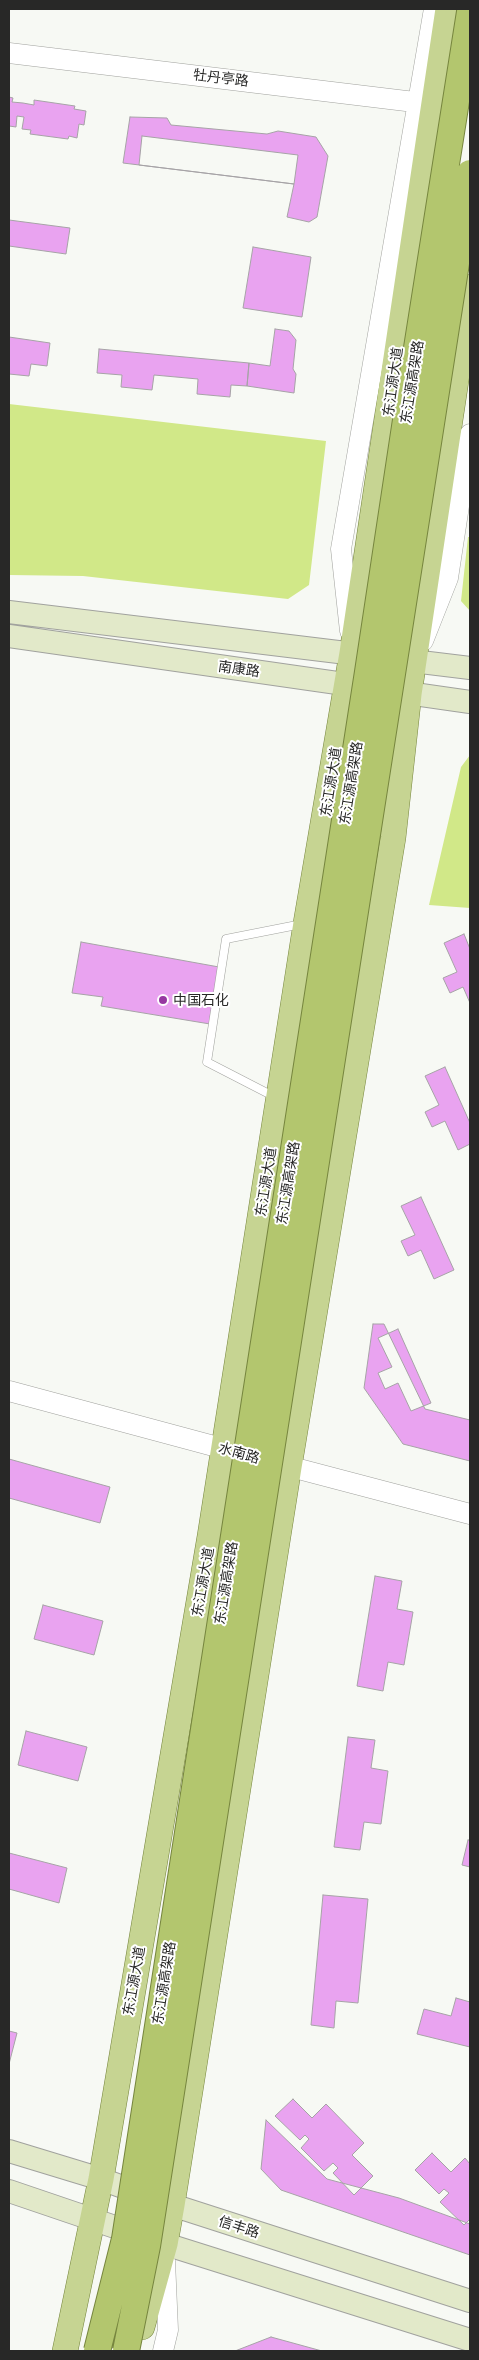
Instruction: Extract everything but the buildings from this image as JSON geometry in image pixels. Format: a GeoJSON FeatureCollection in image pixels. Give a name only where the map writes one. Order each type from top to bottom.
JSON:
{"type":"FeatureCollection","features":[{"type":"Feature","properties":{"kind":"highway","name":"东江源高架路"},"geometry":{"type":"LineString","coordinates":[[97,2351],[125,2239],[470,12]]}},
{"type":"Feature","properties":{"kind":"highway","name":"东江源高架路"},"geometry":{"type":"LineString","coordinates":[[126,2351],[150,2227],[470,173]]}},
{"type":"Feature","properties":{"kind":"main road","name":"东江源大道"},"geometry":{"type":"LineString","coordinates":[[65,2351],[101,2179],[224,1448],[306,923],[352,653],[425,103],[448,9]]}},
{"type":"Feature","properties":{"kind":"main road"},"geometry":{"type":"LineString","coordinates":[[135,2351],[164,2244],[172,2205],[289,1467],[393,838],[409,694],[470,287]]}},
{"type":"Feature","properties":{"kind":"main road"},"geometry":{"type":"LineString","coordinates":[[9,612],[470,668]]}},
{"type":"Feature","properties":{"kind":"main road","name":"南康路"},"geometry":{"type":"LineString","coordinates":[[9,636],[470,702]]}},
{"type":"Feature","properties":{"kind":"main road","name":"信丰路"},"geometry":{"type":"LineString","coordinates":[[9,2151],[101,2179],[172,2205],[470,2301]]}},
{"type":"Feature","properties":{"kind":"main road"},"geometry":{"type":"LineString","coordinates":[[9,2192],[92,2218],[164,2244],[470,2340]]}},
{"type":"Feature","properties":{"kind":"street"},"geometry":{"type":"LineString","coordinates":[[425,103],[434,9]]}},
{"type":"Feature","properties":{"kind":"street","name":"牡丹亭路"},"geometry":{"type":"LineString","coordinates":[[9,53],[425,103]]}},
{"type":"Feature","properties":{"kind":"street"},"geometry":{"type":"LineString","coordinates":[[415,661],[448,578],[470,434]]}},
{"type":"Feature","properties":{"kind":"street","name":"水南路"},"geometry":{"type":"LineString","coordinates":[[9,1391],[470,1514]]}},
{"type":"Feature","properties":{"kind":"street"},"geometry":{"type":"LineString","coordinates":[[163,2351],[168,2330],[164,2244]]}},
{"type":"Feature","properties":{"kind":"lane"},"geometry":{"type":"LineString","coordinates":[[279,1100],[207,1062],[224,948],[226,939],[306,923]]}},
{"type":"Feature","properties":{"kind":"green space"},"geometry":{"type":"Polygon","coordinates":[[[9,404],[326,441],[309,585],[288,599],[83,576],[9,575],[9,404]]]}},
{"type":"Feature","properties":{"kind":"green space"},"geometry":{"type":"Polygon","coordinates":[[[468,537],[470,537],[470,611],[461,601],[468,537]]]}},
{"type":"Feature","properties":{"kind":"green space"},"geometry":{"type":"Polygon","coordinates":[[[470,755],[470,908],[429,905],[461,767],[470,755]]]}},
{"type":"Feature","properties":{"kind":"place","name":"中国石化"},"geometry":{"type":"Point","coordinates":[163,1000]}}]}
